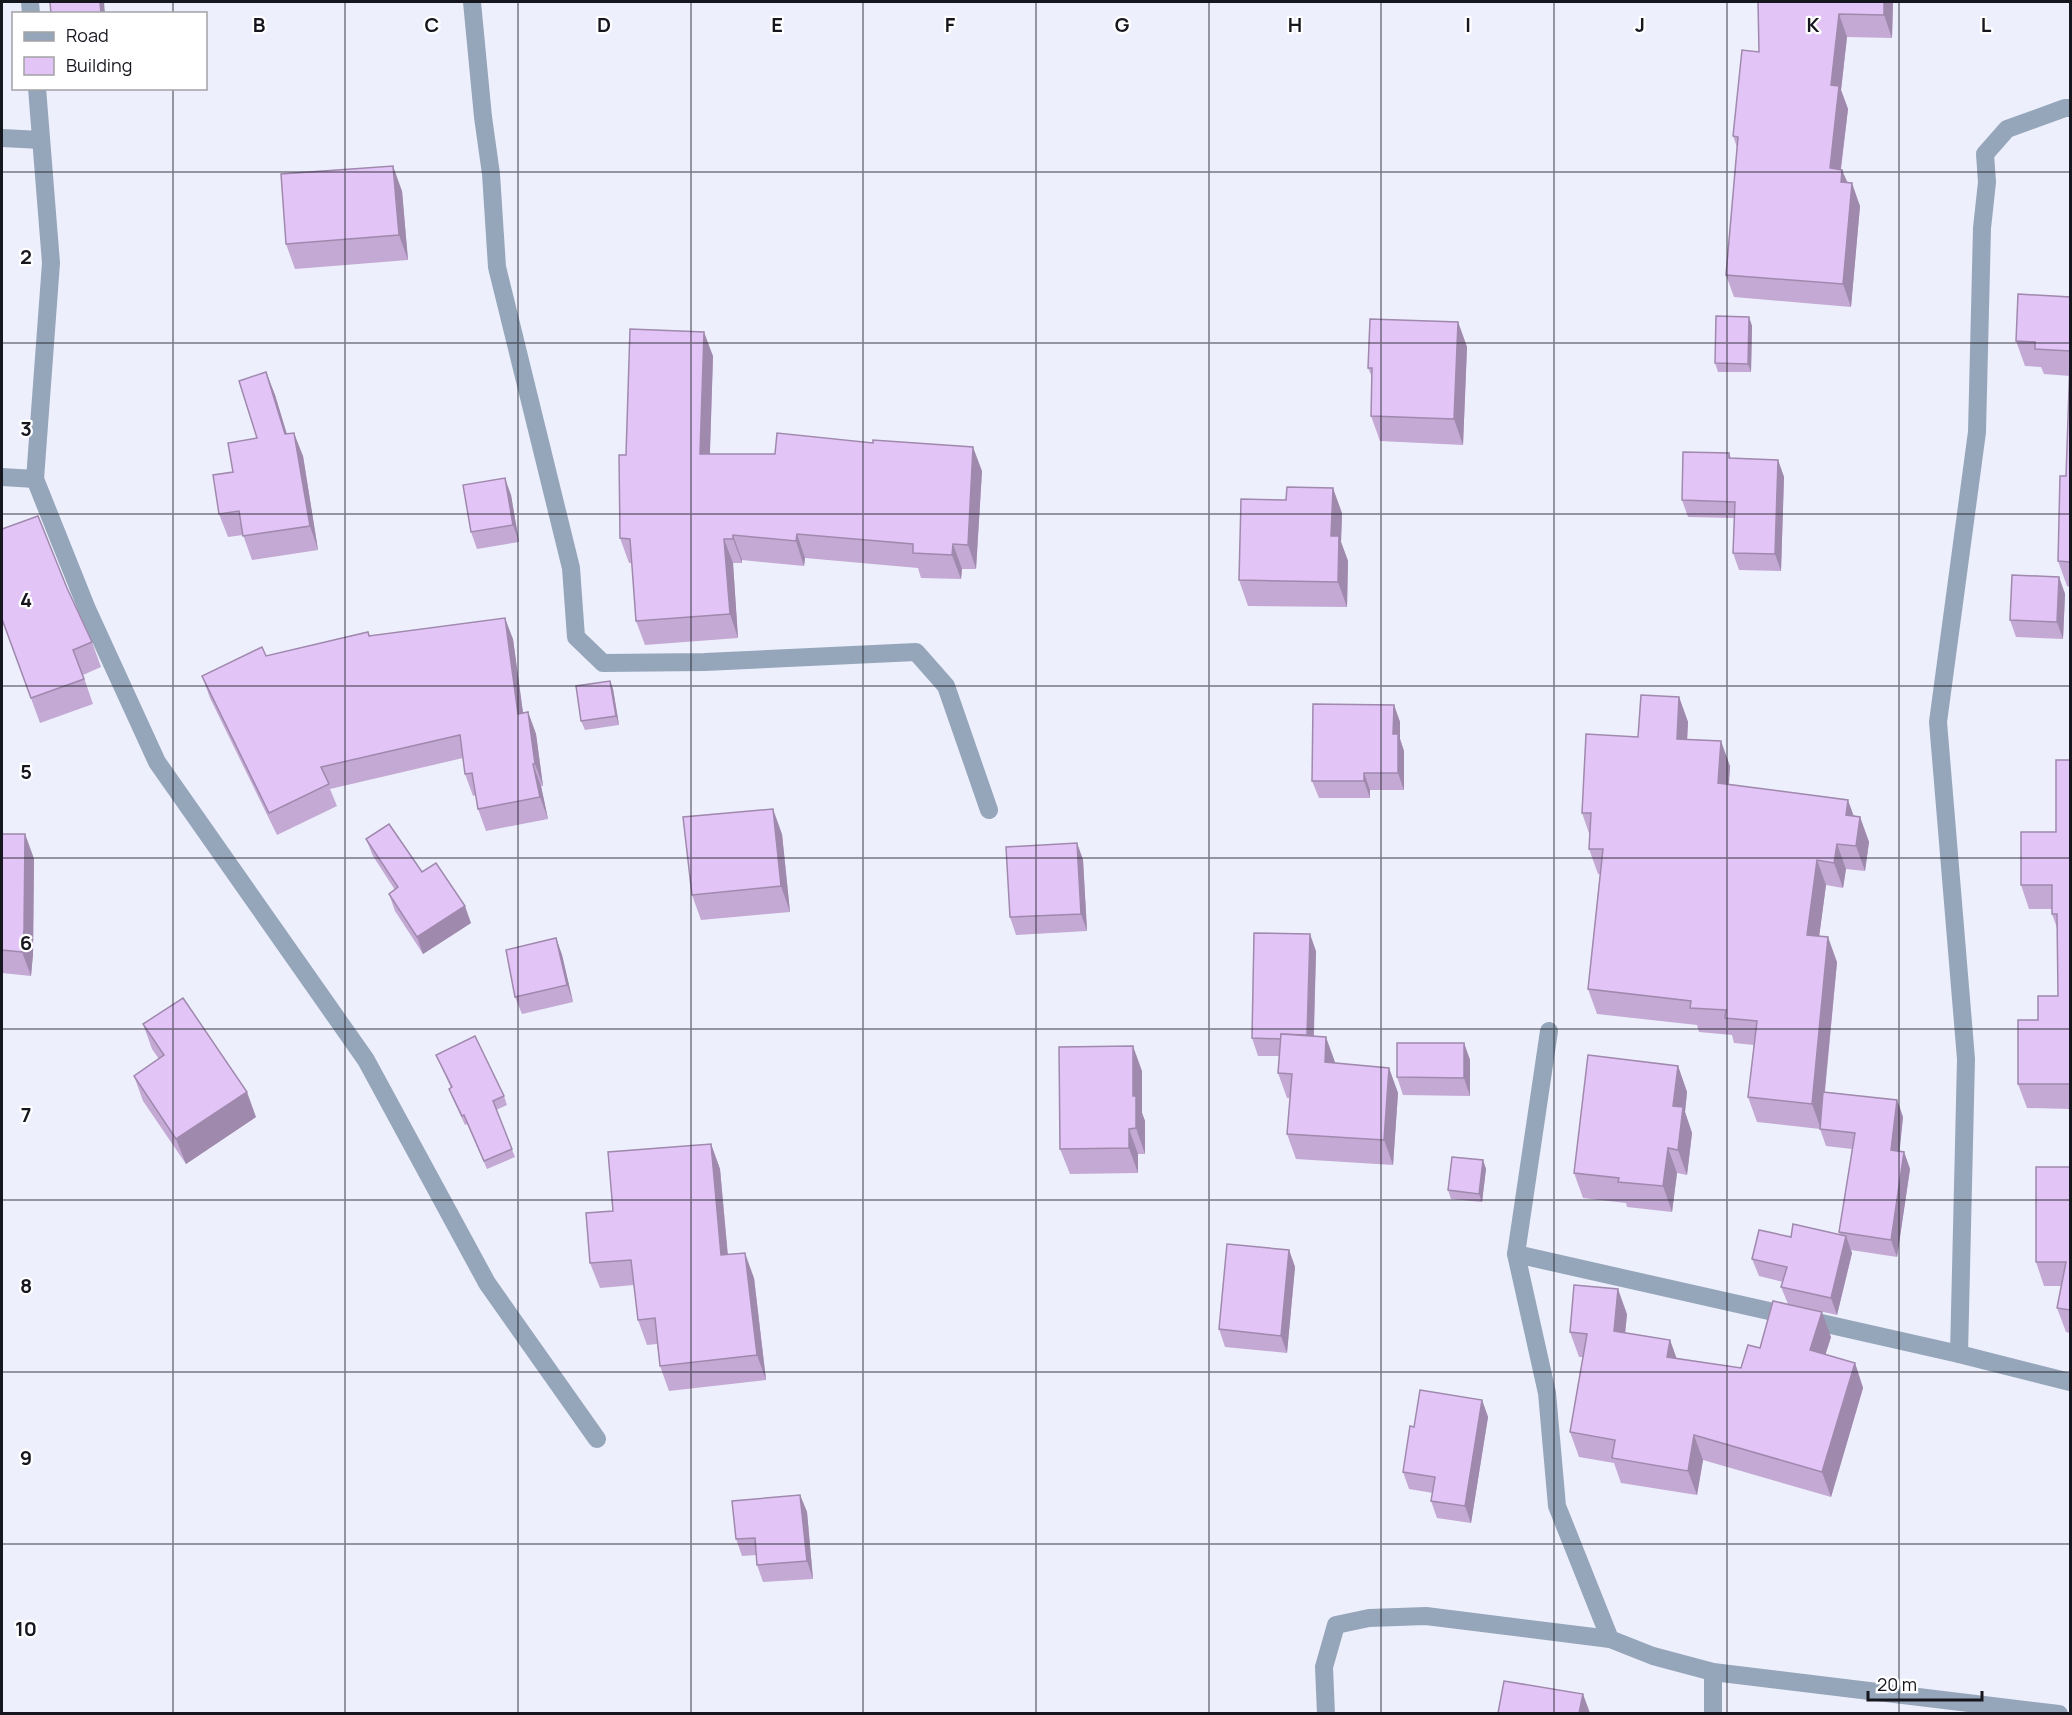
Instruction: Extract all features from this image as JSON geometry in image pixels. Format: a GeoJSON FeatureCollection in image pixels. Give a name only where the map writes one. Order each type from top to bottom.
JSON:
{"type":"FeatureCollection","features":[{"type":"Feature","properties":{"kind":"street"},"geometry":{"type":"LineString","coordinates":[[472,2],[491,174],[497,267],[571,568],[576,637],[603,663],[705,662],[916,652],[946,686],[989,810]]}},
{"type":"Feature","properties":{"kind":"street"},"geometry":{"type":"LineString","coordinates":[[37,90],[51,263],[35,479],[87,609],[157,762],[366,1060],[487,1283],[597,1439]]}},
{"type":"Feature","properties":{"kind":"street"},"geometry":{"type":"LineString","coordinates":[[1959,1354],[1966,1059],[1938,722],[1977,432],[1982,228],[1987,182],[1985,154],[2007,129],[2070,108]]}},
{"type":"Feature","properties":{"kind":"street"},"geometry":{"type":"LineString","coordinates":[[2,138],[41,140]]}},
{"type":"Feature","properties":{"kind":"street"},"geometry":{"type":"LineString","coordinates":[[2,477],[35,479]]}},
{"type":"Feature","properties":{"kind":"street"},"geometry":{"type":"LineString","coordinates":[[1549,1031],[1516,1254],[1547,1393],[1557,1506],[1610,1639]]}},
{"type":"Feature","properties":{"kind":"street"},"geometry":{"type":"LineString","coordinates":[[1516,1254],[1959,1354],[2070,1382]]}},
{"type":"Feature","properties":{"kind":"street"},"geometry":{"type":"LineString","coordinates":[[1326,1713],[1323,1667],[1336,1625],[1370,1618],[1426,1616],[1610,1639],[1653,1656],[1713,1672],[2059,1713]]}},
{"type":"Feature","properties":{"kind":"street"},"geometry":{"type":"LineString","coordinates":[[1713,1672],[1713,1713]]}},
{"type":"Feature","properties":{"kind":"building"},"geometry":{"type":"Polygon","coordinates":[[[50,2],[100,2],[101,12],[51,12],[50,2]]]}},
{"type":"Feature","properties":{"kind":"building"},"geometry":{"type":"Polygon","coordinates":[[[1758,2],[1884,2],[1884,15],[1839,14],[1831,85],[1839,86],[1830,168],[1842,170],[1841,182],[1852,183],[1843,284],[1726,275],[1738,137],[1733,136],[1742,50],[1759,52],[1758,2]]]}},
{"type":"Feature","properties":{"kind":"building"},"geometry":{"type":"Polygon","coordinates":[[[393,166],[399,235],[286,244],[281,174],[393,166]]]}},
{"type":"Feature","properties":{"kind":"building"},"geometry":{"type":"Polygon","coordinates":[[[2018,294],[2070,297],[2070,351],[2035,349],[2035,342],[2016,341],[2018,294]]]}},
{"type":"Feature","properties":{"kind":"building"},"geometry":{"type":"Polygon","coordinates":[[[1716,316],[1749,317],[1748,364],[1715,363],[1716,316]]]}},
{"type":"Feature","properties":{"kind":"building"},"geometry":{"type":"Polygon","coordinates":[[[1370,319],[1458,322],[1454,419],[1371,416],[1372,368],[1368,368],[1370,319]]]}},
{"type":"Feature","properties":{"kind":"building"},"geometry":{"type":"Polygon","coordinates":[[[630,329],[704,332],[700,454],[775,454],[777,433],[873,443],[873,440],[973,447],[968,545],[953,544],[952,555],[913,553],[913,544],[797,534],[796,541],[733,535],[733,539],[724,539],[730,614],[636,621],[630,539],[620,538],[619,455],[626,455],[630,329]]]}},
{"type":"Feature","properties":{"kind":"building"},"geometry":{"type":"Polygon","coordinates":[[[2070,360],[2070,562],[2058,561],[2060,476],[2066,476],[2070,360]]]}},
{"type":"Feature","properties":{"kind":"building"},"geometry":{"type":"Polygon","coordinates":[[[266,372],[285,434],[294,433],[310,526],[243,536],[239,511],[219,514],[213,475],[233,472],[228,443],[257,438],[239,381],[266,372]]]}},
{"type":"Feature","properties":{"kind":"building"},"geometry":{"type":"Polygon","coordinates":[[[1683,452],[1729,453],[1729,458],[1778,460],[1775,554],[1733,553],[1735,502],[1682,500],[1683,452]]]}},
{"type":"Feature","properties":{"kind":"building"},"geometry":{"type":"Polygon","coordinates":[[[505,478],[513,525],[471,532],[463,485],[505,478]]]}},
{"type":"Feature","properties":{"kind":"building"},"geometry":{"type":"Polygon","coordinates":[[[1287,487],[1333,488],[1331,536],[1339,536],[1338,582],[1239,580],[1241,499],[1286,500],[1287,487]]]}},
{"type":"Feature","properties":{"kind":"building"},"geometry":{"type":"Polygon","coordinates":[[[38,516],[92,642],[73,650],[84,679],[31,698],[2,619],[2,529],[38,516]]]}},
{"type":"Feature","properties":{"kind":"building"},"geometry":{"type":"Polygon","coordinates":[[[2012,575],[2059,577],[2057,622],[2010,620],[2012,575]]]}},
{"type":"Feature","properties":{"kind":"building"},"geometry":{"type":"Polygon","coordinates":[[[505,618],[518,714],[528,712],[535,764],[533,764],[540,797],[478,809],[472,773],[465,774],[460,735],[321,767],[329,784],[269,813],[202,676],[262,647],[266,656],[368,632],[369,636],[505,618]]]}},
{"type":"Feature","properties":{"kind":"building"},"geometry":{"type":"Polygon","coordinates":[[[610,681],[616,716],[581,721],[576,686],[610,681]]]}},
{"type":"Feature","properties":{"kind":"building"},"geometry":{"type":"Polygon","coordinates":[[[1641,695],[1679,697],[1677,739],[1721,741],[1718,783],[1848,800],[1846,815],[1860,817],[1856,846],[1837,844],[1834,863],[1817,860],[1807,935],[1828,937],[1812,1104],[1748,1097],[1757,1021],[1725,1018],[1726,1010],[1690,1008],[1691,1001],[1588,989],[1603,849],[1589,849],[1591,813],[1582,813],[1586,734],[1638,737],[1641,695]]]}},
{"type":"Feature","properties":{"kind":"building"},"geometry":{"type":"Polygon","coordinates":[[[1313,704],[1394,705],[1393,734],[1398,734],[1398,773],[1364,773],[1364,781],[1312,781],[1313,704]]]}},
{"type":"Feature","properties":{"kind":"building"},"geometry":{"type":"Polygon","coordinates":[[[2056,760],[2070,760],[2070,1084],[2018,1084],[2018,1020],[2038,1020],[2038,996],[2058,996],[2057,914],[2052,914],[2052,885],[2021,885],[2021,832],[2056,832],[2056,760]]]}},
{"type":"Feature","properties":{"kind":"building"},"geometry":{"type":"Polygon","coordinates":[[[773,809],[781,886],[692,895],[683,817],[773,809]]]}},
{"type":"Feature","properties":{"kind":"building"},"geometry":{"type":"Polygon","coordinates":[[[389,824],[422,872],[436,863],[465,906],[417,937],[389,894],[398,887],[366,839],[389,824]]]}},
{"type":"Feature","properties":{"kind":"building"},"geometry":{"type":"Polygon","coordinates":[[[2,834],[25,834],[22,952],[2,950],[2,834]]]}},
{"type":"Feature","properties":{"kind":"building"},"geometry":{"type":"Polygon","coordinates":[[[1077,843],[1081,914],[1010,917],[1006,847],[1077,843]]]}},
{"type":"Feature","properties":{"kind":"building"},"geometry":{"type":"Polygon","coordinates":[[[1254,933],[1310,934],[1307,1035],[1281,1034],[1281,1039],[1252,1038],[1254,933]]]}},
{"type":"Feature","properties":{"kind":"building"},"geometry":{"type":"Polygon","coordinates":[[[556,938],[567,985],[515,997],[506,950],[556,938]]]}},
{"type":"Feature","properties":{"kind":"building"},"geometry":{"type":"Polygon","coordinates":[[[183,998],[247,1092],[176,1139],[134,1076],[164,1055],[143,1024],[183,998]]]}},
{"type":"Feature","properties":{"kind":"building"},"geometry":{"type":"Polygon","coordinates":[[[1281,1034],[1326,1037],[1325,1062],[1389,1068],[1384,1140],[1287,1134],[1292,1074],[1278,1073],[1281,1034]]]}},
{"type":"Feature","properties":{"kind":"building"},"geometry":{"type":"Polygon","coordinates":[[[475,1036],[504,1096],[493,1101],[512,1149],[484,1161],[464,1115],[462,1116],[449,1089],[452,1087],[436,1055],[475,1036]]]}},
{"type":"Feature","properties":{"kind":"building"},"geometry":{"type":"Polygon","coordinates":[[[1397,1043],[1464,1043],[1464,1078],[1397,1077],[1397,1043]]]}},
{"type":"Feature","properties":{"kind":"building"},"geometry":{"type":"Polygon","coordinates":[[[1133,1046],[1133,1096],[1136,1096],[1136,1128],[1129,1129],[1129,1148],[1060,1149],[1059,1047],[1133,1046]]]}},
{"type":"Feature","properties":{"kind":"building"},"geometry":{"type":"Polygon","coordinates":[[[1588,1055],[1678,1066],[1673,1106],[1683,1107],[1678,1150],[1668,1148],[1663,1186],[1618,1182],[1619,1178],[1574,1173],[1588,1055]]]}},
{"type":"Feature","properties":{"kind":"building"},"geometry":{"type":"Polygon","coordinates":[[[1823,1092],[1897,1100],[1891,1150],[1904,1152],[1891,1240],[1839,1232],[1855,1133],[1820,1129],[1823,1092]]]}},
{"type":"Feature","properties":{"kind":"building"},"geometry":{"type":"Polygon","coordinates":[[[711,1144],[721,1255],[745,1253],[757,1355],[660,1366],[655,1318],[638,1320],[631,1260],[590,1263],[586,1213],[613,1211],[608,1152],[711,1144]]]}},
{"type":"Feature","properties":{"kind":"building"},"geometry":{"type":"Polygon","coordinates":[[[1452,1157],[1483,1160],[1479,1194],[1448,1190],[1452,1157]]]}},
{"type":"Feature","properties":{"kind":"building"},"geometry":{"type":"Polygon","coordinates":[[[2036,1167],[2070,1167],[2070,1310],[2057,1308],[2066,1262],[2036,1262],[2036,1167]]]}},
{"type":"Feature","properties":{"kind":"building"},"geometry":{"type":"Polygon","coordinates":[[[1793,1224],[1846,1236],[1831,1298],[1781,1287],[1787,1267],[1752,1259],[1759,1230],[1791,1237],[1793,1224]]]}},
{"type":"Feature","properties":{"kind":"building"},"geometry":{"type":"Polygon","coordinates":[[[1227,1244],[1289,1250],[1281,1336],[1219,1329],[1227,1244]]]}},
{"type":"Feature","properties":{"kind":"building"},"geometry":{"type":"Polygon","coordinates":[[[1574,1285],[1618,1289],[1614,1331],[1670,1340],[1667,1357],[1741,1368],[1748,1345],[1760,1348],[1773,1301],[1822,1312],[1810,1350],[1855,1363],[1822,1472],[1694,1435],[1688,1471],[1612,1458],[1615,1440],[1570,1432],[1587,1334],[1570,1332],[1574,1285]]]}},
{"type":"Feature","properties":{"kind":"building"},"geometry":{"type":"Polygon","coordinates":[[[1420,1390],[1482,1400],[1465,1506],[1431,1501],[1435,1477],[1403,1472],[1410,1426],[1414,1427],[1420,1390]]]}},
{"type":"Feature","properties":{"kind":"building"},"geometry":{"type":"Polygon","coordinates":[[[800,1495],[807,1561],[757,1565],[755,1538],[736,1539],[732,1501],[800,1495]]]}},
{"type":"Feature","properties":{"kind":"building"},"geometry":{"type":"Polygon","coordinates":[[[1504,1681],[1583,1694],[1579,1713],[1498,1713],[1504,1681]]]}}]}
